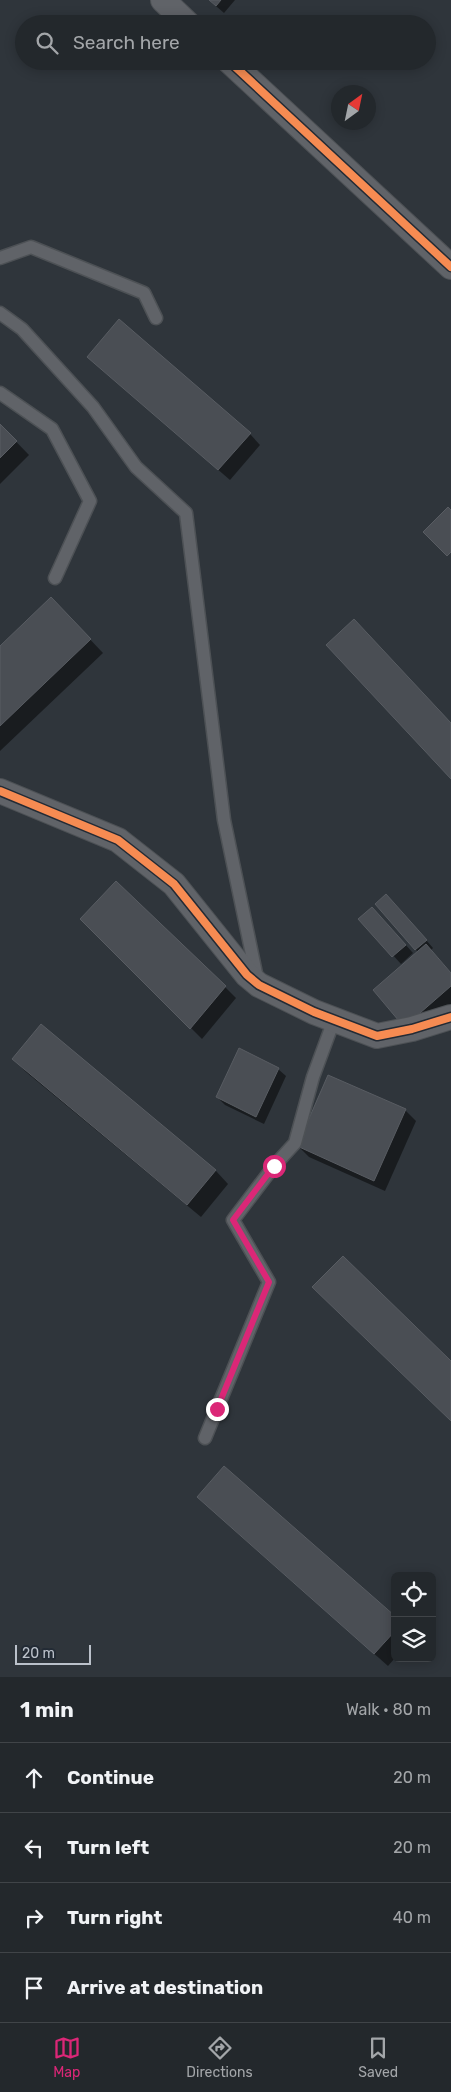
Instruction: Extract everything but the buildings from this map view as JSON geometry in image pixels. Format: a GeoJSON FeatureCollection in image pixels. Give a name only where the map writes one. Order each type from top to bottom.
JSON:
{"type":"FeatureCollection","features":[{"type":"Feature","properties":{"kind":"street"},"geometry":{"type":"LineString","coordinates":[[163,0],[179,15]]}},
{"type":"Feature","properties":{"kind":"street"},"geometry":{"type":"LineString","coordinates":[[239,70],[451,267]]}},
{"type":"Feature","properties":{"kind":"street"},"geometry":{"type":"LineString","coordinates":[[0,791],[118,840],[174,884],[247,975],[259,985],[334,1020],[377,1036],[412,1029],[451,1017]]}},
{"type":"Feature","properties":{"kind":"lane"},"geometry":{"type":"LineString","coordinates":[[0,258],[31,247],[144,292],[156,318]]}},
{"type":"Feature","properties":{"kind":"lane"},"geometry":{"type":"LineString","coordinates":[[0,313],[22,329],[93,407],[136,467],[186,513],[224,820],[259,985]]}},
{"type":"Feature","properties":{"kind":"lane"},"geometry":{"type":"LineString","coordinates":[[0,393],[52,428],[90,501],[54,578]]}},
{"type":"Feature","properties":{"kind":"lane"},"geometry":{"type":"LineString","coordinates":[[205,1438],[269,1282],[233,1220],[274,1166],[295,1143],[313,1077],[334,1020]]}},
{"type":"Feature","properties":{"kind":"cycle path"},"geometry":{"type":"LineString","coordinates":[[239,70],[451,267]]}},
{"type":"Feature","properties":{"kind":"cycle path"},"geometry":{"type":"LineString","coordinates":[[0,791],[118,840],[174,884],[247,975],[259,985],[314,1012],[377,1036],[412,1029],[451,1017]]}},
{"type":"Feature","properties":{"kind":"route"},"geometry":{"type":"LineString","coordinates":[[217,1409],[269,1282],[233,1220],[274,1166]]}}]}
